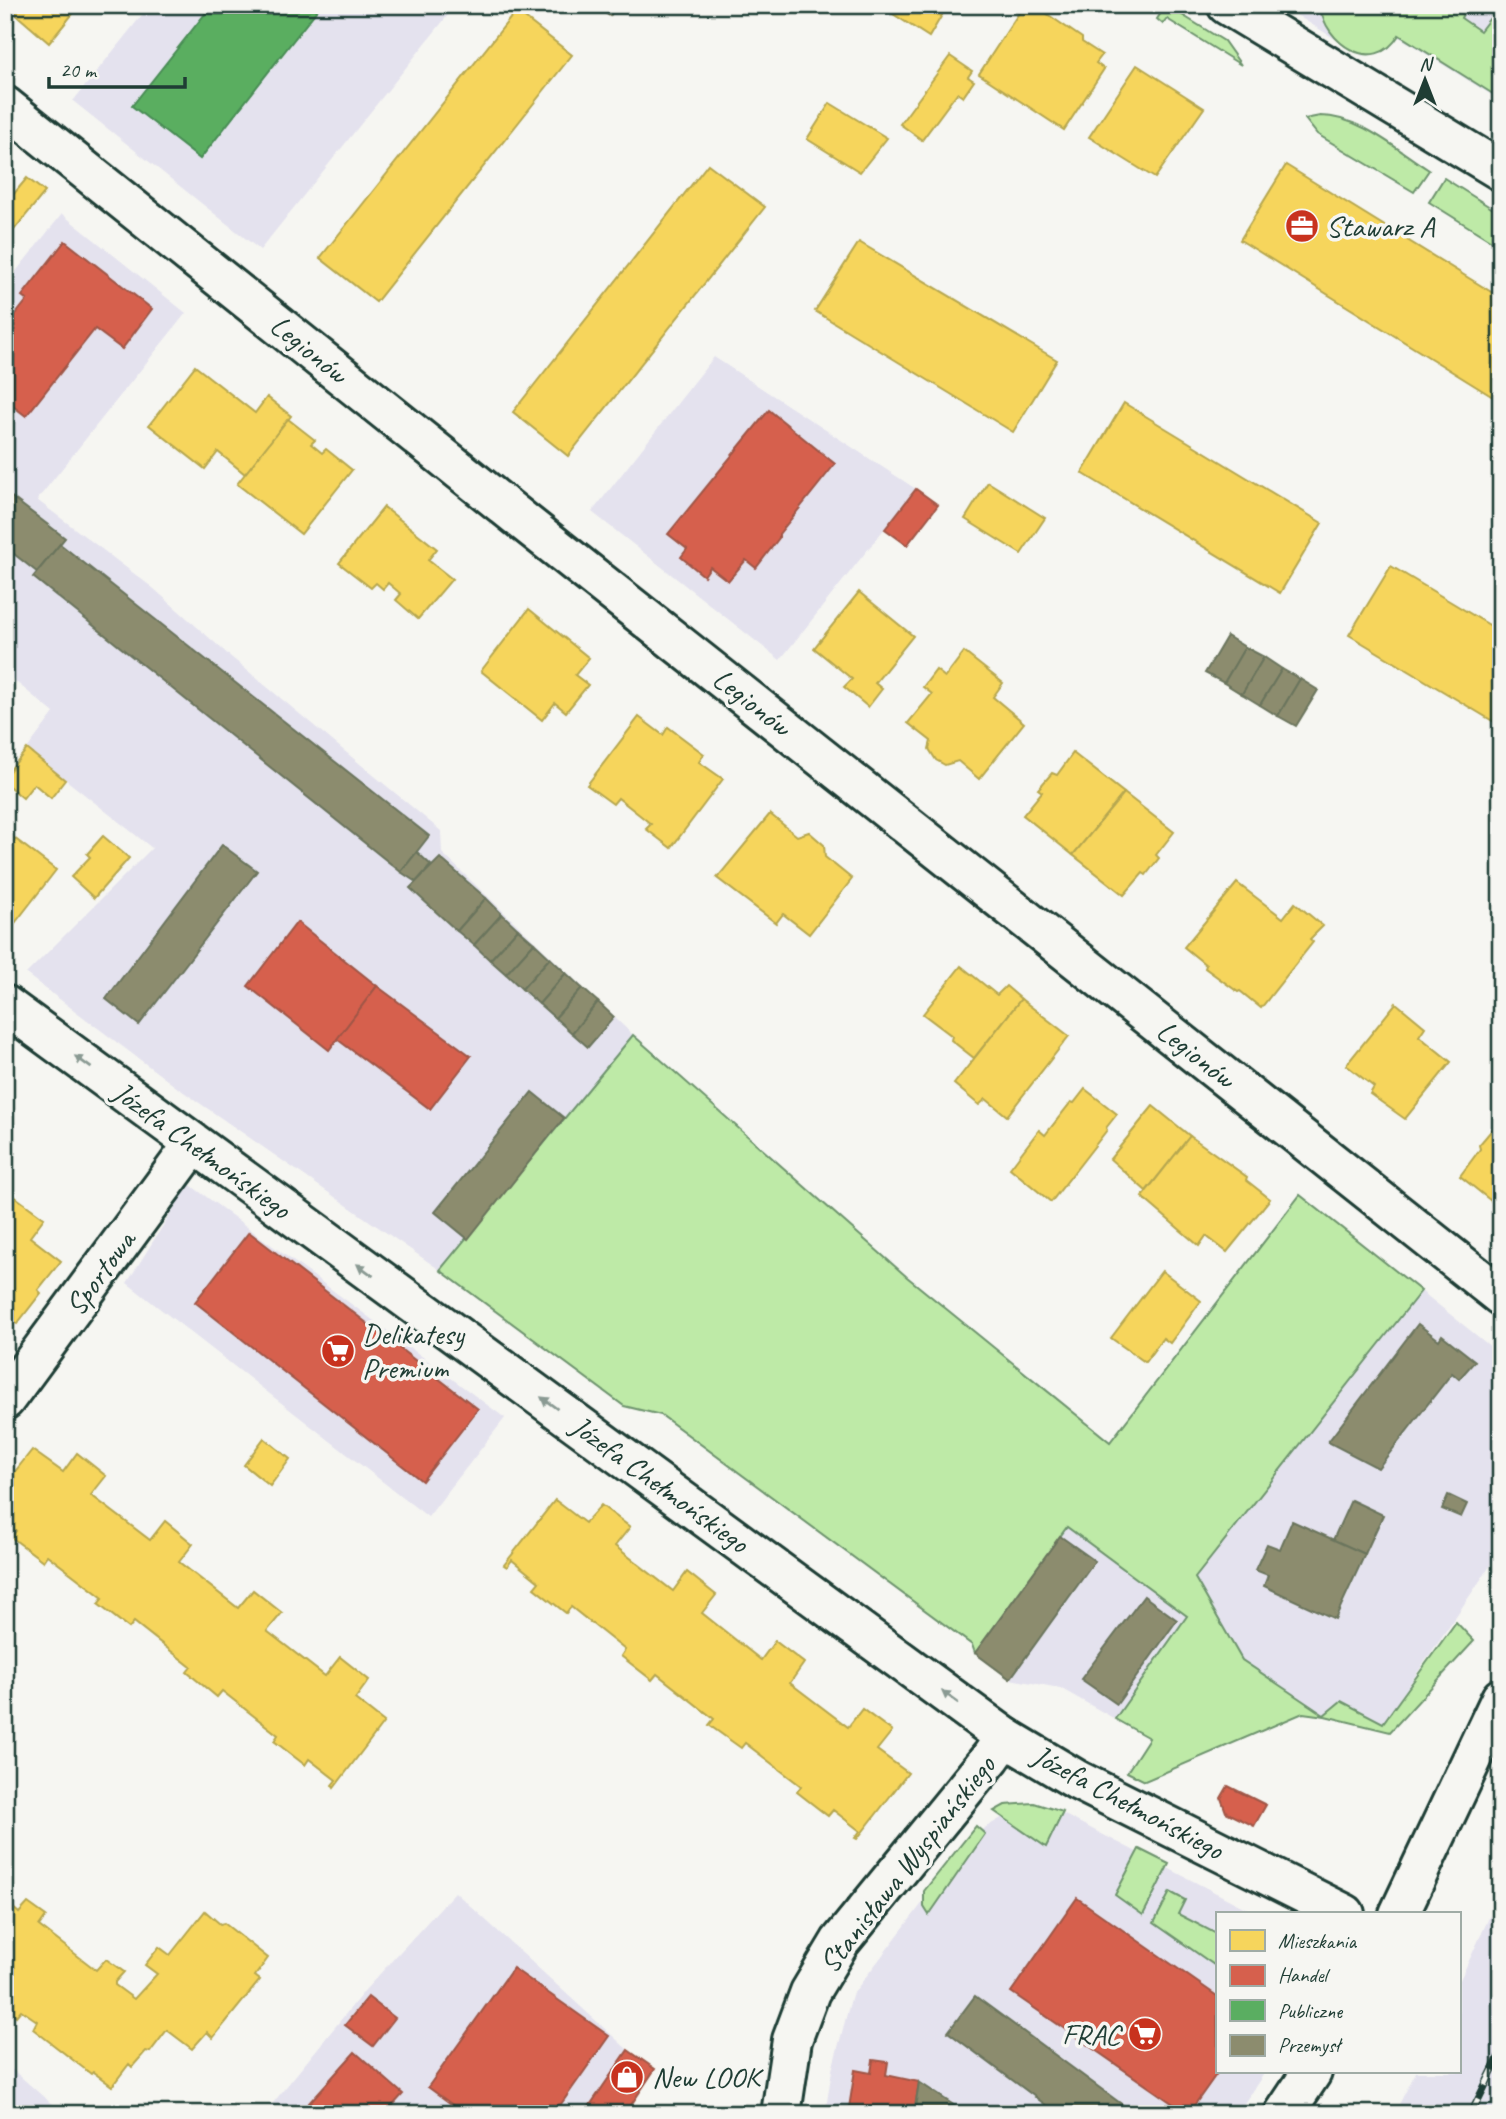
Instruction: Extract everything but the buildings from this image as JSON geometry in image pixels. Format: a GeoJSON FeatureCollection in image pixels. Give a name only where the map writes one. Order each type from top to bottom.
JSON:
{"type":"FeatureCollection","features":[{"type":"Feature","properties":{"kind":"street"},"geometry":{"type":"LineString","coordinates":[[1227,5],[1501,171]]}},
{"type":"Feature","properties":{"kind":"street","name":"Legionów"},"geometry":{"type":"LineString","coordinates":[[5,106],[528,525],[1501,1296]]}},
{"type":"Feature","properties":{"kind":"street","name":"Józefa Chełmońskiego"},"geometry":{"type":"LineString","coordinates":[[5,1005],[1005,1737],[1077,1780],[1341,1912]]}},
{"type":"Feature","properties":{"kind":"street","name":"Sportowa"},"geometry":{"type":"LineString","coordinates":[[5,1400],[193,1145]]}},
{"type":"Feature","properties":{"kind":"street"},"geometry":{"type":"LineString","coordinates":[[1400,1912],[1501,1698]]}},
{"type":"Feature","properties":{"kind":"street","name":"Stanisława Wyspiańskiego"},"geometry":{"type":"LineString","coordinates":[[781,2114],[792,2040],[810,1992],[840,1941],[1005,1737]]}},
{"type":"Feature","properties":{"kind":"street"},"geometry":{"type":"LineString","coordinates":[[1283,2114],[1311,2074]]}},
{"type":"Feature","properties":{"kind":"shaded area"},"geometry":{"type":"Polygon","coordinates":[[[150,5],[456,5],[260,250],[73,101],[150,5]]]}},
{"type":"Feature","properties":{"kind":"shaded area"},"geometry":{"type":"Polygon","coordinates":[[[1280,5],[1501,5],[1501,101],[1391,32],[1363,56],[1280,5]]]}},
{"type":"Feature","properties":{"kind":"shaded area"},"geometry":{"type":"Polygon","coordinates":[[[62,214],[186,313],[37,500],[153,588],[231,657],[441,831],[442,853],[633,1035],[440,1270],[175,1086],[26,974],[152,848],[27,749],[54,713],[5,673],[5,285],[62,214]]]}},
{"type":"Feature","properties":{"kind":"shaded area"},"geometry":{"type":"Polygon","coordinates":[[[714,357],[916,489],[780,660],[592,512],[714,357]]]}},
{"type":"Feature","properties":{"kind":"shaded area"},"geometry":{"type":"Polygon","coordinates":[[[189,1184],[505,1418],[428,1517],[127,1283],[189,1184]]]}},
{"type":"Feature","properties":{"kind":"shaded area"},"geometry":{"type":"Polygon","coordinates":[[[1421,1291],[1501,1355],[1501,1550],[1383,1723],[1341,1701],[1325,1716],[1242,1660],[1194,1576],[1421,1291]]]}},
{"type":"Feature","properties":{"kind":"shaded area"},"geometry":{"type":"Polygon","coordinates":[[[1066,1527],[1187,1616],[1115,1719],[1060,1688],[1010,1679],[975,1653],[1066,1527]]]}},
{"type":"Feature","properties":{"kind":"shaded area"},"geometry":{"type":"Polygon","coordinates":[[[1015,1810],[1059,1812],[1253,1912],[1216,1912],[1216,2074],[1264,2074],[1237,2114],[825,2114],[832,2070],[852,1995],[976,1833],[1015,1810]]]}},
{"type":"Feature","properties":{"kind":"shaded area"},"geometry":{"type":"Polygon","coordinates":[[[455,1892],[628,2050],[584,2114],[264,2114],[366,1989],[455,1892]]]}},
{"type":"Feature","properties":{"kind":"shaded area"},"geometry":{"type":"Polygon","coordinates":[[[1501,1892],[1501,2114],[1394,2114],[1415,2074],[1460,2074],[1460,1980],[1501,1892]]]}},
{"type":"Feature","properties":{"kind":"shaded area"},"geometry":{"type":"Polygon","coordinates":[[[5,2063],[63,2114],[5,2114],[5,2063]]]}},
{"type":"Feature","properties":{"kind":"green space"},"geometry":{"type":"Polygon","coordinates":[[[1166,5],[1224,41],[1241,65],[1167,19],[1163,24],[1157,19],[1166,5]]]}},
{"type":"Feature","properties":{"kind":"green space"},"geometry":{"type":"Polygon","coordinates":[[[1320,5],[1467,5],[1461,18],[1480,31],[1490,18],[1501,25],[1501,99],[1399,35],[1389,47],[1377,53],[1364,54],[1352,50],[1331,32],[1320,5]]]}},
{"type":"Feature","properties":{"kind":"green space"},"geometry":{"type":"Polygon","coordinates":[[[1320,116],[1349,121],[1391,144],[1429,170],[1414,192],[1317,134],[1305,119],[1320,116]]]}},
{"type":"Feature","properties":{"kind":"green space"},"geometry":{"type":"Polygon","coordinates":[[[1444,178],[1501,214],[1501,247],[1429,202],[1444,178]]]}},
{"type":"Feature","properties":{"kind":"green space"},"geometry":{"type":"Polygon","coordinates":[[[633,1035],[907,1277],[1110,1442],[1300,1195],[1421,1291],[1195,1578],[1242,1660],[1324,1715],[1341,1701],[1383,1723],[1456,1622],[1474,1641],[1390,1732],[1303,1713],[1145,1781],[1127,1772],[1149,1738],[1115,1719],[1187,1616],[1067,1527],[975,1653],[972,1645],[661,1415],[624,1406],[440,1270],[633,1035]]]}},
{"type":"Feature","properties":{"kind":"green space"},"geometry":{"type":"Polygon","coordinates":[[[1034,1803],[1063,1812],[1046,1847],[994,1811],[1005,1805],[1034,1803]]]}},
{"type":"Feature","properties":{"kind":"green space"},"geometry":{"type":"Polygon","coordinates":[[[976,1826],[985,1834],[929,1915],[924,1907],[924,1891],[976,1826]]]}},
{"type":"Feature","properties":{"kind":"green space"},"geometry":{"type":"Polygon","coordinates":[[[1139,1849],[1169,1864],[1143,1915],[1115,1895],[1139,1849]]]}},
{"type":"Feature","properties":{"kind":"green space"},"geometry":{"type":"Polygon","coordinates":[[[1170,1892],[1185,1900],[1178,1914],[1216,1933],[1216,1966],[1154,1923],[1170,1892]]]}},
{"type":"Feature","properties":{"kind":"railway"},"geometry":{"type":"LineString","coordinates":[[1471,2114],[1501,2053]]}},
{"type":"Feature","properties":{"kind":"place","name":"Stawarz A"},"geometry":{"type":"Point","coordinates":[1302,226]}},
{"type":"Feature","properties":{"kind":"place","name":"Delikatesy Premium"},"geometry":{"type":"Point","coordinates":[338,1351]}},
{"type":"Feature","properties":{"kind":"place","name":"FRAC"},"geometry":{"type":"Point","coordinates":[1145,2034]}},
{"type":"Feature","properties":{"kind":"place","name":"New LOOK"},"geometry":{"type":"Point","coordinates":[627,2077]}}]}
